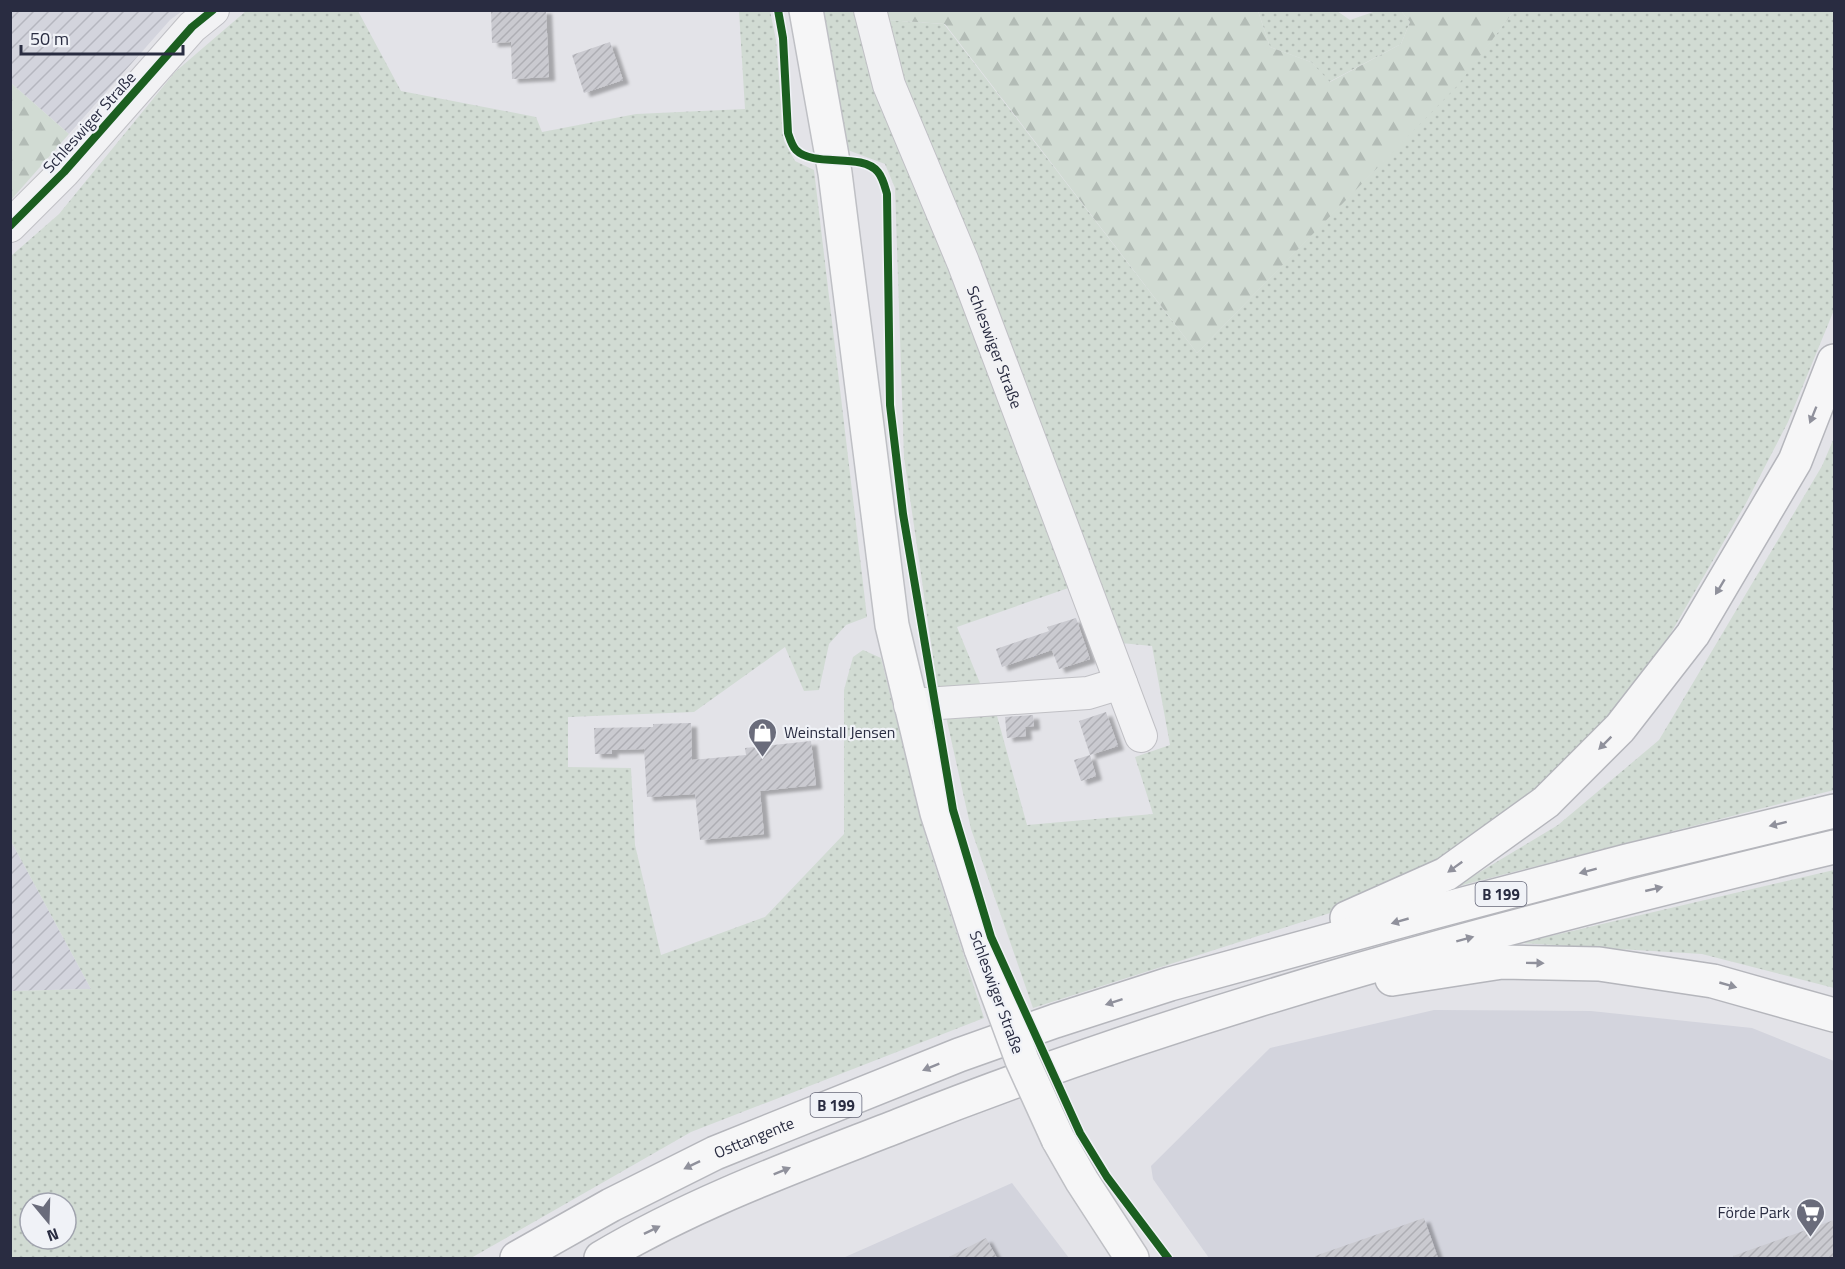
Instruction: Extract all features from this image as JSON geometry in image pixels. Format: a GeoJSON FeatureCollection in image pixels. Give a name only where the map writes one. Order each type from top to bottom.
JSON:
{"type":"FeatureCollection","features":[{"type":"Feature","properties":{"kind":"main road","name":"Schleswiger Straße"},"geometry":{"type":"LineString","coordinates":[[806,10],[835,173],[892,625],[937,813],[981,950],[1022,1060],[1058,1139],[1132,1258]]}},
{"type":"Feature","properties":{"kind":"main road"},"geometry":{"type":"LineString","coordinates":[[1170,984],[1352,916],[1446,874],[1546,802],[1620,728],[1693,634],[1795,461],[1834,361]]}},
{"type":"Feature","properties":{"kind":"main road","name":"B 199"},"geometry":{"type":"LineString","coordinates":[[1170,984],[1627,861],[1834,810]]}},
{"type":"Feature","properties":{"kind":"main road"},"geometry":{"type":"LineString","coordinates":[[1188,1021],[1449,944],[1636,894],[1834,847]]}},
{"type":"Feature","properties":{"kind":"main road","name":"B 199"},"geometry":{"type":"LineString","coordinates":[[601,1258],[633,1239],[728,1193],[981,1093],[1188,1021],[1412,975],[1502,962],[1599,964],[1713,981],[1834,1015]]}},
{"type":"Feature","properties":{"kind":"main road","name":"Osttangente"},"geometry":{"type":"LineString","coordinates":[[517,1258],[611,1205],[715,1153],[959,1055],[1170,984]]}},
{"type":"Feature","properties":{"kind":"street","name":"Schleswiger Straße"},"geometry":{"type":"LineString","coordinates":[[10,226],[64,172],[192,27],[213,10]]}},
{"type":"Feature","properties":{"kind":"street","name":"Schleswiger Straße"},"geometry":{"type":"LineString","coordinates":[[870,10],[890,85],[963,262],[1141,736]]}},
{"type":"Feature","properties":{"kind":"street"},"geometry":{"type":"LineString","coordinates":[[910,705],[1088,693],[1121,683]]}},
{"type":"Feature","properties":{"kind":"shaded area"},"geometry":{"type":"Polygon","coordinates":[[[11,10],[182,11],[170,20],[69,134],[11,83],[11,10]]]}},
{"type":"Feature","properties":{"kind":"shaded area"},"geometry":{"type":"Polygon","coordinates":[[[11,841],[91,989],[11,991],[11,841]]]}},
{"type":"Feature","properties":{"kind":"shaded area"},"geometry":{"type":"Polygon","coordinates":[[[1434,1010],[1591,1011],[1752,1028],[1834,1061],[1834,1258],[1209,1258],[1153,1179],[1151,1166],[1270,1048],[1434,1010]]]}},
{"type":"Feature","properties":{"kind":"shaded area"},"geometry":{"type":"Polygon","coordinates":[[[1012,1183],[1069,1258],[843,1258],[1012,1183]]]}},
{"type":"Feature","properties":{"kind":"green space"},"geometry":{"type":"Polygon","coordinates":[[[246,11],[358,11],[401,91],[536,117],[542,132],[636,114],[745,109],[739,11],[770,11],[776,40],[784,141],[795,161],[814,170],[867,617],[846,625],[829,644],[819,690],[804,691],[785,647],[694,712],[568,717],[568,767],[631,768],[635,845],[661,955],[765,917],[844,834],[844,690],[853,657],[863,650],[881,658],[926,838],[984,1018],[691,1132],[471,1258],[11,1258],[11,991],[91,989],[11,841],[11,256],[59,214],[175,72],[246,11]]]}},
{"type":"Feature","properties":{"kind":"green space"},"geometry":{"type":"Polygon","coordinates":[[[821,11],[862,11],[1077,585],[957,627],[984,693],[938,691],[904,457],[895,188],[885,164],[845,149],[821,11]]]}},
{"type":"Feature","properties":{"kind":"green space"},"geometry":{"type":"Polygon","coordinates":[[[885,11],[1258,11],[1270,47],[1311,62],[1330,82],[1401,44],[1410,22],[1401,11],[1514,11],[1458,85],[1197,353],[945,24],[887,20],[885,11]]]}},
{"type":"Feature","properties":{"kind":"green space"},"geometry":{"type":"Polygon","coordinates":[[[1258,11],[1337,11],[1350,20],[1376,11],[1401,11],[1410,22],[1401,44],[1329,82],[1311,62],[1270,47],[1258,11]]]}},
{"type":"Feature","properties":{"kind":"green space"},"geometry":{"type":"Polygon","coordinates":[[[1514,11],[1834,11],[1834,310],[1788,422],[1745,505],[1668,638],[1588,743],[1502,820],[1438,863],[1330,913],[1033,1008],[971,829],[945,712],[994,705],[1027,825],[1153,814],[1135,757],[1170,745],[1152,646],[1121,643],[894,66],[887,20],[944,24],[1197,353],[1457,85],[1514,11]]]}},
{"type":"Feature","properties":{"kind":"green space"},"geometry":{"type":"Polygon","coordinates":[[[11,83],[69,134],[11,200],[11,83]]]}},
{"type":"Feature","properties":{"kind":"green space"},"geometry":{"type":"Polygon","coordinates":[[[1834,438],[1834,790],[1455,887],[1558,825],[1659,740],[1822,466],[1834,438]]]}},
{"type":"Feature","properties":{"kind":"green space"},"geometry":{"type":"Polygon","coordinates":[[[1834,870],[1834,988],[1702,954],[1521,943],[1834,870]]]}},
{"type":"Feature","properties":{"kind":"building"},"geometry":{"type":"Polygon","coordinates":[[[491,10],[546,10],[549,77],[512,79],[511,42],[492,43],[491,10]]]}},
{"type":"Feature","properties":{"kind":"building"},"geometry":{"type":"Polygon","coordinates":[[[610,42],[623,80],[584,93],[572,55],[610,42]]]}},
{"type":"Feature","properties":{"kind":"building"},"geometry":{"type":"Polygon","coordinates":[[[1076,618],[1090,659],[1059,669],[1052,650],[1002,667],[996,649],[1049,631],[1047,627],[1076,618]]]}},
{"type":"Feature","properties":{"kind":"building"},"geometry":{"type":"Polygon","coordinates":[[[1106,712],[1118,746],[1090,755],[1079,721],[1106,712]]]}},
{"type":"Feature","properties":{"kind":"building"},"geometry":{"type":"Polygon","coordinates":[[[1033,715],[1034,726],[1025,727],[1026,736],[1007,738],[1005,717],[1033,715]]]}},
{"type":"Feature","properties":{"kind":"building"},"geometry":{"type":"Polygon","coordinates":[[[691,723],[692,760],[746,755],[745,748],[811,741],[816,785],[760,791],[764,834],[700,840],[695,794],[647,797],[644,749],[612,750],[612,754],[595,754],[594,728],[653,727],[653,724],[691,723]]]}},
{"type":"Feature","properties":{"kind":"building"},"geometry":{"type":"Polygon","coordinates":[[[1090,755],[1096,776],[1081,781],[1074,760],[1090,755]]]}},
{"type":"Feature","properties":{"kind":"building"},"geometry":{"type":"Polygon","coordinates":[[[1424,1218],[1438,1258],[1315,1258],[1315,1256],[1424,1218]]]}},
{"type":"Feature","properties":{"kind":"building","name":"Förde Park"},"geometry":{"type":"Polygon","coordinates":[[[1834,1220],[1834,1258],[1733,1258],[1733,1256],[1834,1220]]]}},
{"type":"Feature","properties":{"kind":"building"},"geometry":{"type":"Polygon","coordinates":[[[986,1238],[997,1258],[947,1258],[986,1238]]]}},
{"type":"Feature","properties":{"kind":"cycle path"},"geometry":{"type":"LineString","coordinates":[[10,226],[64,172],[192,27],[213,10]]}},
{"type":"Feature","properties":{"kind":"cycle path"},"geometry":{"type":"LineString","coordinates":[[778,10],[783,38],[788,133],[793,146],[804,155],[814,158],[850,161],[871,166],[880,174],[887,194],[890,405],[903,514],[953,810],[991,937],[1080,1133],[1107,1177],[1168,1258]]}},
{"type":"Feature","properties":{"kind":"place","name":"Weinstall Jensen"},"geometry":{"type":"Point","coordinates":[763,758]}},
{"type":"Feature","properties":{"kind":"place","name":"Förde Park"},"geometry":{"type":"Point","coordinates":[1811,1238]}}]}
